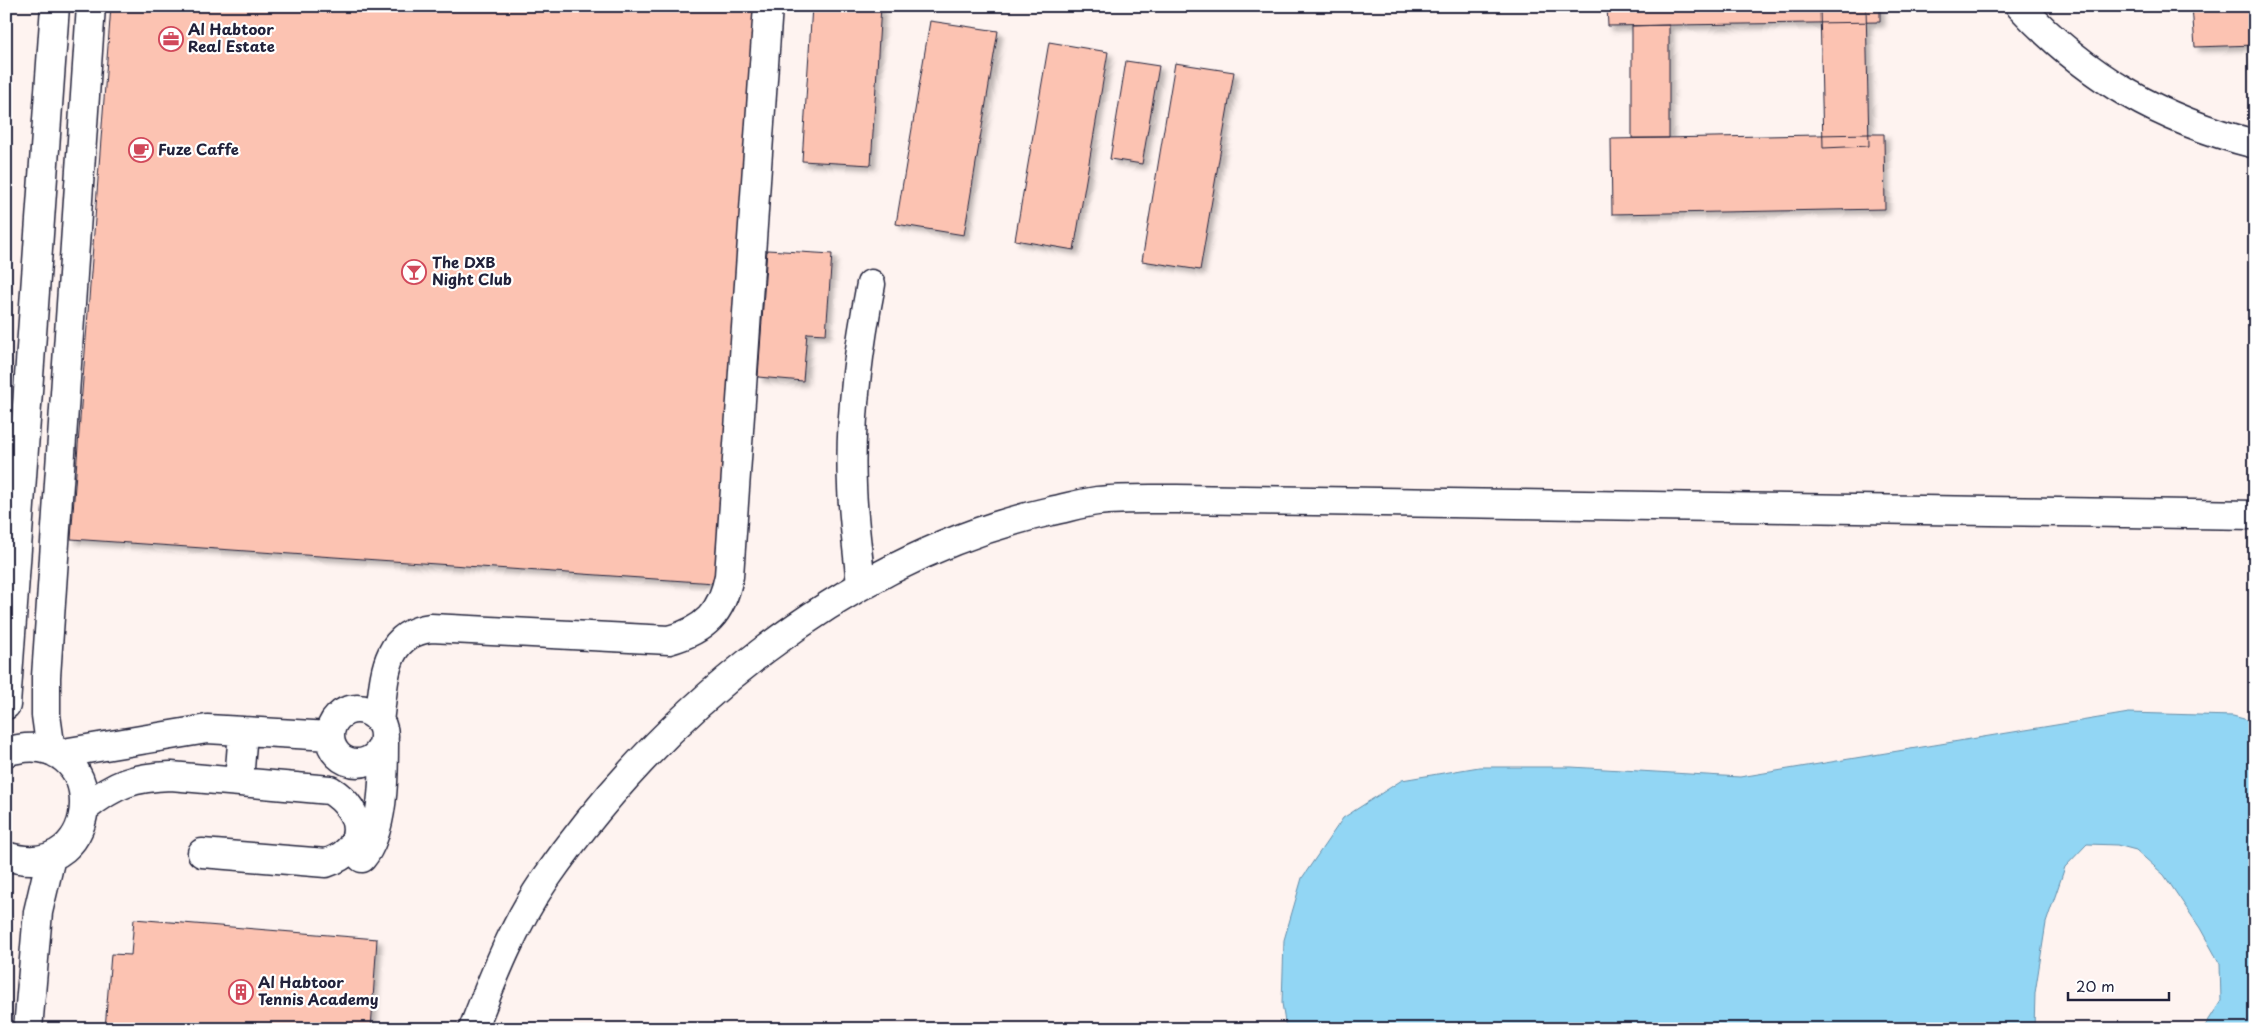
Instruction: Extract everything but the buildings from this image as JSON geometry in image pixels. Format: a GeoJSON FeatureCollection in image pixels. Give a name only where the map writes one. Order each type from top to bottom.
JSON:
{"type":"FeatureCollection","features":[{"type":"Feature","properties":{"kind":"street"},"geometry":{"type":"LineString","coordinates":[[6,705],[55,6]]}},
{"type":"Feature","properties":{"kind":"street"},"geometry":{"type":"LineString","coordinates":[[54,753],[47,724],[46,677],[91,6]]}},
{"type":"Feature","properties":{"kind":"street"},"geometry":{"type":"LineString","coordinates":[[86,807],[104,792],[125,782],[147,777],[171,776],[330,790],[344,799],[354,812],[358,830],[349,851],[338,859],[326,863],[201,858],[322,875],[345,871],[368,851],[374,837],[384,771],[382,731],[371,713],[360,709],[349,710],[340,716],[333,725],[330,736],[333,748],[339,756],[349,762],[360,763],[371,759],[380,752],[382,731],[391,653],[407,634],[431,628],[669,640],[687,635],[703,625],[716,611],[725,594],[729,576],[768,6]]}},
{"type":"Feature","properties":{"kind":"street"},"geometry":{"type":"LineString","coordinates":[[2020,6],[2077,60],[2119,90],[2164,114],[2212,133],[2255,144]]}},
{"type":"Feature","properties":{"kind":"street"},"geometry":{"type":"LineString","coordinates":[[861,585],[852,486],[852,436],[860,343],[871,284]]}},
{"type":"Feature","properties":{"kind":"street"},"geometry":{"type":"LineString","coordinates":[[473,1029],[501,957],[543,883],[596,813],[654,747],[718,688],[788,633],[861,585],[936,547],[1015,520],[1097,501],[1177,498],[2255,515]]}},
{"type":"Feature","properties":{"kind":"street"},"geometry":{"type":"LineString","coordinates":[[54,753],[180,734],[207,728],[330,736]]}},
{"type":"Feature","properties":{"kind":"street"},"geometry":{"type":"LineString","coordinates":[[239,781],[243,731]]}},
{"type":"Feature","properties":{"kind":"street"},"geometry":{"type":"LineString","coordinates":[[125,782],[148,753],[180,734]]}},
{"type":"Feature","properties":{"kind":"street"},"geometry":{"type":"LineString","coordinates":[[6,752],[21,748],[36,748],[54,753],[70,764],[79,776],[84,791],[86,807],[75,837],[64,848],[51,856],[35,860],[19,860],[6,856]]}},
{"type":"Feature","properties":{"kind":"street"},"geometry":{"type":"LineString","coordinates":[[28,1029],[38,912],[51,856]]}},
{"type":"Feature","properties":{"kind":"water"},"geometry":{"type":"Polygon","coordinates":[[[2129,713],[2233,716],[2255,722],[2255,1029],[2203,1029],[2221,1001],[2220,964],[2200,928],[2164,875],[2136,850],[2117,845],[2087,844],[2065,867],[2046,923],[2035,993],[2034,1029],[1286,1029],[1282,1003],[1284,940],[1302,878],[1343,818],[1402,780],[1479,767],[1571,767],[1740,777],[2129,713]]]}},
{"type":"Feature","properties":{"kind":"place","name":"Al Habtoor Real Estate"},"geometry":{"type":"Point","coordinates":[171,39]}},
{"type":"Feature","properties":{"kind":"place","name":"Fuze Caffe"},"geometry":{"type":"Point","coordinates":[141,150]}},
{"type":"Feature","properties":{"kind":"place","name":"The DXB Night Club"},"geometry":{"type":"Point","coordinates":[414,272]}},
{"type":"Feature","properties":{"kind":"place","name":"Al Habtoor Tennis Academy"},"geometry":{"type":"Point","coordinates":[241,992]}}]}
